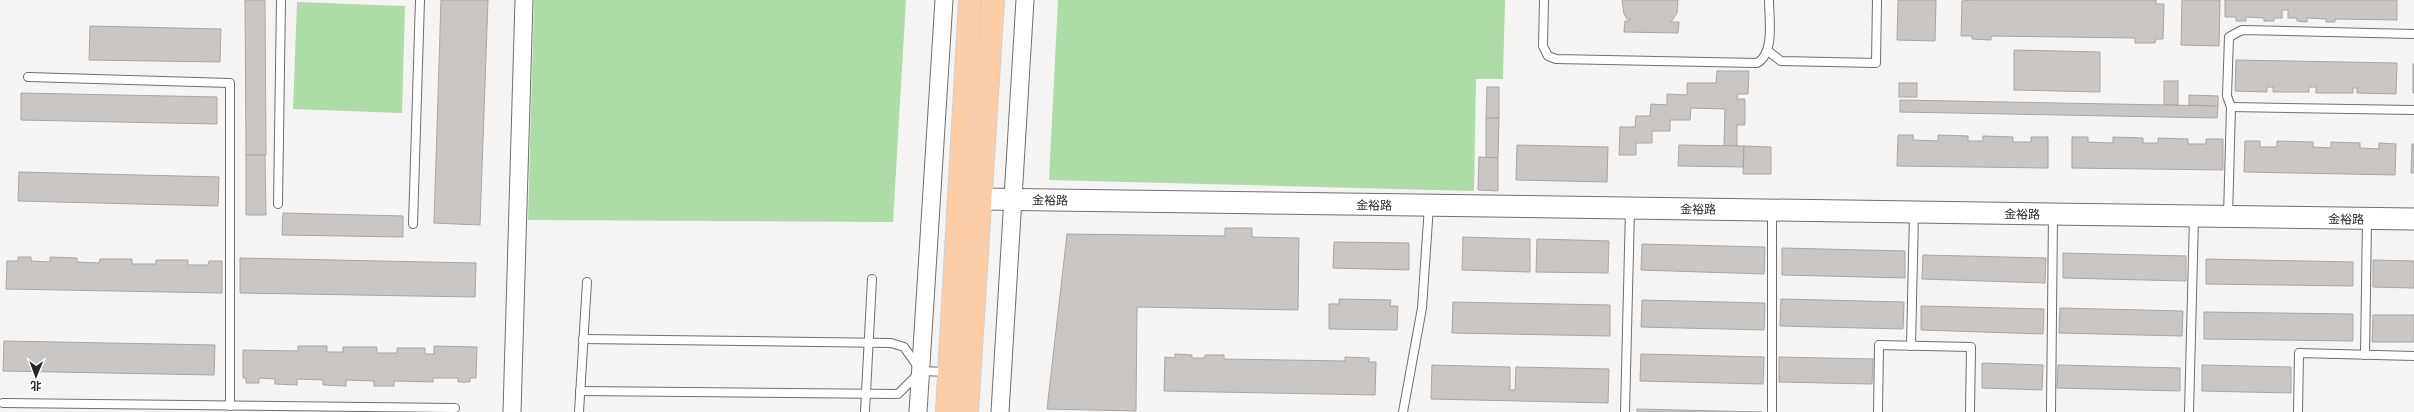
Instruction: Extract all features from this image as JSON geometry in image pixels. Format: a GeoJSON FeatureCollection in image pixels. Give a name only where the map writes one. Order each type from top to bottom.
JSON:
{"type":"FeatureCollection","features":[{"type":"Feature","properties":{"kind":"main road"},"geometry":{"type":"LineString","coordinates":[[947,412],[970,0]]}},
{"type":"Feature","properties":{"kind":"main road"},"geometry":{"type":"LineString","coordinates":[[968,412],[993,0]]}},
{"type":"Feature","properties":{"kind":"street"},"geometry":{"type":"LineString","coordinates":[[512,412],[524,0]]}},
{"type":"Feature","properties":{"kind":"street"},"geometry":{"type":"LineString","coordinates":[[918,412],[944,0]]}},
{"type":"Feature","properties":{"kind":"street"},"geometry":{"type":"LineString","coordinates":[[1000,412],[1025,0]]}},
{"type":"Feature","properties":{"kind":"street","name":"金裕路"},"geometry":{"type":"LineString","coordinates":[[982,199],[2414,220]]}},
{"type":"Feature","properties":{"kind":"lane"},"geometry":{"type":"LineString","coordinates":[[278,204],[281,0]]}},
{"type":"Feature","properties":{"kind":"lane"},"geometry":{"type":"LineString","coordinates":[[413,224],[420,0]]}},
{"type":"Feature","properties":{"kind":"lane"},"geometry":{"type":"LineString","coordinates":[[1544,0],[1543,46],[1548,56],[1556,59],[1757,62],[1764,60],[1768,51],[1769,0]]}},
{"type":"Feature","properties":{"kind":"lane"},"geometry":{"type":"LineString","coordinates":[[1768,51],[1781,61],[1876,63],[1877,0]]}},
{"type":"Feature","properties":{"kind":"lane"},"geometry":{"type":"LineString","coordinates":[[2228,217],[2231,107],[2227,96],[2227,44],[2229,37],[2234,32],[2242,30],[2414,34]]}},
{"type":"Feature","properties":{"kind":"lane"},"geometry":{"type":"LineString","coordinates":[[28,77],[230,83],[230,406]]}},
{"type":"Feature","properties":{"kind":"lane"},"geometry":{"type":"LineString","coordinates":[[2231,107],[2414,110]]}},
{"type":"Feature","properties":{"kind":"lane"},"geometry":{"type":"LineString","coordinates":[[1403,412],[1422,308],[1429,206]]}},
{"type":"Feature","properties":{"kind":"lane"},"geometry":{"type":"LineString","coordinates":[[1625,412],[1630,209]]}},
{"type":"Feature","properties":{"kind":"lane"},"geometry":{"type":"LineString","coordinates":[[1772,210],[1772,412]]}},
{"type":"Feature","properties":{"kind":"lane"},"geometry":{"type":"LineString","coordinates":[[1911,346],[1914,212]]}},
{"type":"Feature","properties":{"kind":"lane"},"geometry":{"type":"LineString","coordinates":[[2051,412],[2053,214]]}},
{"type":"Feature","properties":{"kind":"lane"},"geometry":{"type":"LineString","coordinates":[[2190,412],[2194,216]]}},
{"type":"Feature","properties":{"kind":"lane"},"geometry":{"type":"LineString","coordinates":[[2365,355],[2367,219]]}},
{"type":"Feature","properties":{"kind":"lane"},"geometry":{"type":"LineString","coordinates":[[865,412],[872,279]]}},
{"type":"Feature","properties":{"kind":"lane"},"geometry":{"type":"LineString","coordinates":[[579,412],[587,282]]}},
{"type":"Feature","properties":{"kind":"lane"},"geometry":{"type":"LineString","coordinates":[[583,338],[891,342],[904,347],[921,372]]}},
{"type":"Feature","properties":{"kind":"lane"},"geometry":{"type":"LineString","coordinates":[[1878,412],[1879,345],[1971,347],[1970,412]]}},
{"type":"Feature","properties":{"kind":"lane"},"geometry":{"type":"LineString","coordinates":[[2298,412],[2299,353],[2414,356]]}},
{"type":"Feature","properties":{"kind":"lane"},"geometry":{"type":"LineString","coordinates":[[580,391],[866,395],[898,394],[921,372],[950,372]]}},
{"type":"Feature","properties":{"kind":"lane"},"geometry":{"type":"LineString","coordinates":[[3,402],[133,408],[230,406],[328,409],[455,408]]}},
{"type":"Feature","properties":{"kind":"green space"},"geometry":{"type":"Polygon","coordinates":[[[534,0],[906,0],[893,222],[528,220],[534,0]]]}},
{"type":"Feature","properties":{"kind":"green space"},"geometry":{"type":"Polygon","coordinates":[[[1058,0],[1505,0],[1503,79],[1476,79],[1474,191],[1049,180],[1058,0]]]}},
{"type":"Feature","properties":{"kind":"green space"},"geometry":{"type":"Polygon","coordinates":[[[297,2],[405,6],[402,113],[293,109],[297,2]]]}},
{"type":"Feature","properties":{"kind":"building"},"geometry":{"type":"Polygon","coordinates":[[[245,0],[265,0],[266,155],[246,155],[245,0]]]}},
{"type":"Feature","properties":{"kind":"building"},"geometry":{"type":"Polygon","coordinates":[[[441,0],[488,0],[480,225],[434,223],[441,0]]]}},
{"type":"Feature","properties":{"kind":"building"},"geometry":{"type":"Polygon","coordinates":[[[1622,0],[1678,0],[1677,13],[1671,22],[1679,22],[1678,33],[1624,32],[1625,21],[1629,21],[1630,19],[1627,19],[1624,14],[1622,0]]]}},
{"type":"Feature","properties":{"kind":"building"},"geometry":{"type":"Polygon","coordinates":[[[1898,0],[1936,0],[1935,41],[1897,40],[1898,0]]]}},
{"type":"Feature","properties":{"kind":"building"},"geometry":{"type":"Polygon","coordinates":[[[2156,0],[2156,4],[2164,4],[2163,39],[2156,39],[2155,43],[2135,43],[2135,38],[1991,36],[1991,40],[1972,39],[1972,36],[1961,36],[1962,1],[2156,0]]]}},
{"type":"Feature","properties":{"kind":"building"},"geometry":{"type":"Polygon","coordinates":[[[2182,0],[2220,0],[2219,46],[2181,45],[2182,0]]]}},
{"type":"Feature","properties":{"kind":"building"},"geometry":{"type":"Polygon","coordinates":[[[2225,0],[2397,0],[2397,20],[2335,19],[2335,22],[2326,22],[2326,19],[2307,18],[2307,22],[2297,21],[2297,18],[2288,18],[2288,10],[2282,10],[2282,18],[2274,18],[2274,21],[2264,21],[2264,18],[2246,17],[2246,21],[2236,21],[2236,17],[2225,17],[2225,0]]]}},
{"type":"Feature","properties":{"kind":"building"},"geometry":{"type":"Polygon","coordinates":[[[90,26],[221,29],[220,62],[89,60],[90,26]]]}},
{"type":"Feature","properties":{"kind":"building"},"geometry":{"type":"Polygon","coordinates":[[[2014,50],[2100,52],[2100,92],[2014,90],[2014,50]]]}},
{"type":"Feature","properties":{"kind":"building"},"geometry":{"type":"Polygon","coordinates":[[[2236,60],[2397,63],[2396,94],[2357,93],[2357,88],[2353,88],[2353,93],[2316,93],[2316,87],[2309,87],[2309,92],[2273,92],[2273,87],[2267,87],[2267,92],[2235,91],[2236,60]]]}},
{"type":"Feature","properties":{"kind":"building"},"geometry":{"type":"Polygon","coordinates":[[[2414,64],[2414,93],[2413,93],[2414,64]]]}},
{"type":"Feature","properties":{"kind":"building"},"geometry":{"type":"Polygon","coordinates":[[[1717,71],[1749,71],[1748,94],[1738,94],[1737,99],[1745,99],[1745,125],[1737,125],[1737,146],[1724,146],[1725,109],[1691,108],[1690,120],[1670,120],[1670,131],[1652,131],[1652,143],[1636,143],[1636,155],[1619,155],[1620,127],[1635,127],[1636,116],[1650,116],[1651,104],[1667,105],[1667,94],[1687,95],[1687,83],[1716,83],[1717,71]]]}},
{"type":"Feature","properties":{"kind":"building"},"geometry":{"type":"Polygon","coordinates":[[[2164,81],[2178,81],[2178,105],[2164,105],[2164,81]]]}},
{"type":"Feature","properties":{"kind":"building"},"geometry":{"type":"Polygon","coordinates":[[[1899,83],[1917,83],[1917,97],[1899,97],[1899,83]]]}},
{"type":"Feature","properties":{"kind":"building"},"geometry":{"type":"Polygon","coordinates":[[[1487,87],[1499,87],[1499,118],[1486,118],[1487,87]]]}},
{"type":"Feature","properties":{"kind":"building"},"geometry":{"type":"Polygon","coordinates":[[[21,93],[217,97],[217,124],[21,120],[21,93]]]}},
{"type":"Feature","properties":{"kind":"building"},"geometry":{"type":"Polygon","coordinates":[[[2189,95],[2218,96],[2218,106],[2189,105],[2189,95]]]}},
{"type":"Feature","properties":{"kind":"building"},"geometry":{"type":"Polygon","coordinates":[[[1900,100],[2218,106],[2217,118],[1900,112],[1900,100]]]}},
{"type":"Feature","properties":{"kind":"building"},"geometry":{"type":"Polygon","coordinates":[[[1486,118],[1499,118],[1498,158],[1486,158],[1486,118]]]}},
{"type":"Feature","properties":{"kind":"building"},"geometry":{"type":"Polygon","coordinates":[[[1898,135],[1913,135],[1913,140],[1938,141],[1938,135],[1968,136],[1968,141],[1983,141],[1983,136],[2013,137],[2013,142],[2031,142],[2031,137],[2048,137],[2048,168],[1897,166],[1898,135]]]}},
{"type":"Feature","properties":{"kind":"building"},"geometry":{"type":"Polygon","coordinates":[[[2072,137],[2088,137],[2088,142],[2113,143],[2113,137],[2143,138],[2143,143],[2158,143],[2158,138],[2188,139],[2188,144],[2206,144],[2206,139],[2223,139],[2223,170],[2072,168],[2072,137]]]}},
{"type":"Feature","properties":{"kind":"building"},"geometry":{"type":"Polygon","coordinates":[[[2245,141],[2260,141],[2260,147],[2277,147],[2277,141],[2313,142],[2313,147],[2331,148],[2331,142],[2360,143],[2360,148],[2379,149],[2379,143],[2396,144],[2395,175],[2244,172],[2245,141]]]}},
{"type":"Feature","properties":{"kind":"building"},"geometry":{"type":"Polygon","coordinates":[[[2412,144],[2414,144],[2414,173],[2411,173],[2412,144]]]}},
{"type":"Feature","properties":{"kind":"building"},"geometry":{"type":"Polygon","coordinates":[[[1517,145],[1608,147],[1607,182],[1516,180],[1517,145]]]}},
{"type":"Feature","properties":{"kind":"building"},"geometry":{"type":"Polygon","coordinates":[[[1679,145],[1744,146],[1743,167],[1678,166],[1679,145]]]}},
{"type":"Feature","properties":{"kind":"building"},"geometry":{"type":"Polygon","coordinates":[[[1744,146],[1771,147],[1771,174],[1743,174],[1744,146]]]}},
{"type":"Feature","properties":{"kind":"building"},"geometry":{"type":"Polygon","coordinates":[[[246,155],[265,155],[266,215],[246,215],[246,155]]]}},
{"type":"Feature","properties":{"kind":"building"},"geometry":{"type":"Polygon","coordinates":[[[1479,157],[1498,158],[1498,191],[1478,190],[1479,157]]]}},
{"type":"Feature","properties":{"kind":"building"},"geometry":{"type":"Polygon","coordinates":[[[19,172],[219,177],[218,206],[18,201],[19,172]]]}},
{"type":"Feature","properties":{"kind":"building"},"geometry":{"type":"Polygon","coordinates":[[[283,213],[403,216],[403,237],[282,235],[283,213]]]}},
{"type":"Feature","properties":{"kind":"building"},"geometry":{"type":"Polygon","coordinates":[[[1225,228],[1252,228],[1252,237],[1299,238],[1298,310],[1137,307],[1136,411],[1047,409],[1067,234],[1225,236],[1225,228]]]}},
{"type":"Feature","properties":{"kind":"building"},"geometry":{"type":"Polygon","coordinates":[[[1463,237],[1530,239],[1530,272],[1462,270],[1463,237]]]}},
{"type":"Feature","properties":{"kind":"building"},"geometry":{"type":"Polygon","coordinates":[[[1537,239],[1609,241],[1608,273],[1536,272],[1537,239]]]}},
{"type":"Feature","properties":{"kind":"building"},"geometry":{"type":"Polygon","coordinates":[[[1334,242],[1409,243],[1409,270],[1333,268],[1334,242]]]}},
{"type":"Feature","properties":{"kind":"building"},"geometry":{"type":"Polygon","coordinates":[[[1642,244],[1765,247],[1764,274],[1641,270],[1642,244]]]}},
{"type":"Feature","properties":{"kind":"building"},"geometry":{"type":"Polygon","coordinates":[[[1782,248],[1905,251],[1905,278],[1782,275],[1782,248]]]}},
{"type":"Feature","properties":{"kind":"building"},"geometry":{"type":"Polygon","coordinates":[[[2063,253],[2186,256],[2186,281],[2063,278],[2063,253]]]}},
{"type":"Feature","properties":{"kind":"building"},"geometry":{"type":"Polygon","coordinates":[[[1923,255],[2046,258],[2045,283],[1922,279],[1923,255]]]}},
{"type":"Feature","properties":{"kind":"building"},"geometry":{"type":"Polygon","coordinates":[[[18,257],[31,257],[31,261],[50,262],[50,257],[77,258],[77,262],[99,263],[100,259],[132,259],[132,264],[156,264],[156,260],[188,260],[188,265],[208,265],[209,261],[222,261],[222,293],[6,289],[7,261],[18,261],[18,257]]]}},
{"type":"Feature","properties":{"kind":"building"},"geometry":{"type":"Polygon","coordinates":[[[240,258],[476,263],[475,297],[240,293],[240,258]]]}},
{"type":"Feature","properties":{"kind":"building"},"geometry":{"type":"Polygon","coordinates":[[[2206,259],[2353,262],[2353,286],[2206,284],[2206,259]]]}},
{"type":"Feature","properties":{"kind":"building"},"geometry":{"type":"Polygon","coordinates":[[[2373,260],[2414,261],[2414,288],[2373,287],[2373,260]]]}},
{"type":"Feature","properties":{"kind":"building"},"geometry":{"type":"Polygon","coordinates":[[[1339,299],[1391,300],[1390,306],[1398,306],[1397,330],[1329,329],[1329,304],[1339,304],[1339,299]]]}},
{"type":"Feature","properties":{"kind":"building"},"geometry":{"type":"Polygon","coordinates":[[[1781,299],[1904,302],[1903,329],[1780,326],[1781,299]]]}},
{"type":"Feature","properties":{"kind":"building"},"geometry":{"type":"Polygon","coordinates":[[[1642,300],[1765,303],[1764,330],[1641,327],[1642,300]]]}},
{"type":"Feature","properties":{"kind":"building"},"geometry":{"type":"Polygon","coordinates":[[[1453,302],[1610,305],[1610,336],[1452,333],[1453,302]]]}},
{"type":"Feature","properties":{"kind":"building"},"geometry":{"type":"Polygon","coordinates":[[[1921,306],[2044,309],[2043,334],[1921,330],[1921,306]]]}},
{"type":"Feature","properties":{"kind":"building"},"geometry":{"type":"Polygon","coordinates":[[[2060,308],[2183,311],[2182,336],[2059,333],[2060,308]]]}},
{"type":"Feature","properties":{"kind":"building"},"geometry":{"type":"Polygon","coordinates":[[[2204,312],[2353,314],[2353,341],[2204,339],[2204,312]]]}},
{"type":"Feature","properties":{"kind":"building"},"geometry":{"type":"Polygon","coordinates":[[[2373,315],[2414,315],[2414,342],[2372,342],[2373,315]]]}},
{"type":"Feature","properties":{"kind":"building"},"geometry":{"type":"Polygon","coordinates":[[[4,341],[215,345],[214,375],[3,371],[4,341]]]}},
{"type":"Feature","properties":{"kind":"building"},"geometry":{"type":"Polygon","coordinates":[[[298,346],[327,346],[327,352],[343,352],[343,347],[377,347],[377,353],[397,353],[397,348],[425,348],[425,354],[434,354],[434,346],[477,347],[476,378],[470,378],[470,382],[458,382],[458,378],[433,378],[433,382],[394,381],[394,386],[374,386],[374,381],[346,380],[346,386],[323,385],[323,380],[297,379],[297,385],[275,384],[275,379],[259,378],[259,383],[246,383],[246,378],[243,378],[243,350],[298,351],[298,346]]]}},
{"type":"Feature","properties":{"kind":"building"},"geometry":{"type":"Polygon","coordinates":[[[1175,354],[1192,355],[1192,358],[1205,358],[1205,355],[1224,355],[1224,359],[1345,361],[1345,357],[1369,358],[1369,362],[1376,362],[1375,395],[1164,391],[1165,357],[1175,358],[1175,354]]]}},
{"type":"Feature","properties":{"kind":"building"},"geometry":{"type":"Polygon","coordinates":[[[1641,354],[1764,357],[1763,384],[1640,381],[1641,354]]]}},
{"type":"Feature","properties":{"kind":"building"},"geometry":{"type":"Polygon","coordinates":[[[1779,357],[1873,359],[1872,384],[1779,382],[1779,357]]]}},
{"type":"Feature","properties":{"kind":"building"},"geometry":{"type":"Polygon","coordinates":[[[1982,363],[2043,365],[2042,390],[1982,388],[1982,363]]]}},
{"type":"Feature","properties":{"kind":"building"},"geometry":{"type":"Polygon","coordinates":[[[1432,365],[1510,367],[1510,390],[1515,390],[1516,367],[1609,369],[1608,403],[1431,399],[1432,365]]]}},
{"type":"Feature","properties":{"kind":"building"},"geometry":{"type":"Polygon","coordinates":[[[2058,365],[2180,368],[2180,391],[2057,388],[2058,365]]]}},
{"type":"Feature","properties":{"kind":"building"},"geometry":{"type":"Polygon","coordinates":[[[2202,365],[2291,367],[2291,393],[2202,391],[2202,365]]]}},
{"type":"Feature","properties":{"kind":"building"},"geometry":{"type":"Polygon","coordinates":[[[1637,409],[1762,412],[1637,412],[1637,409]]]}}]}
